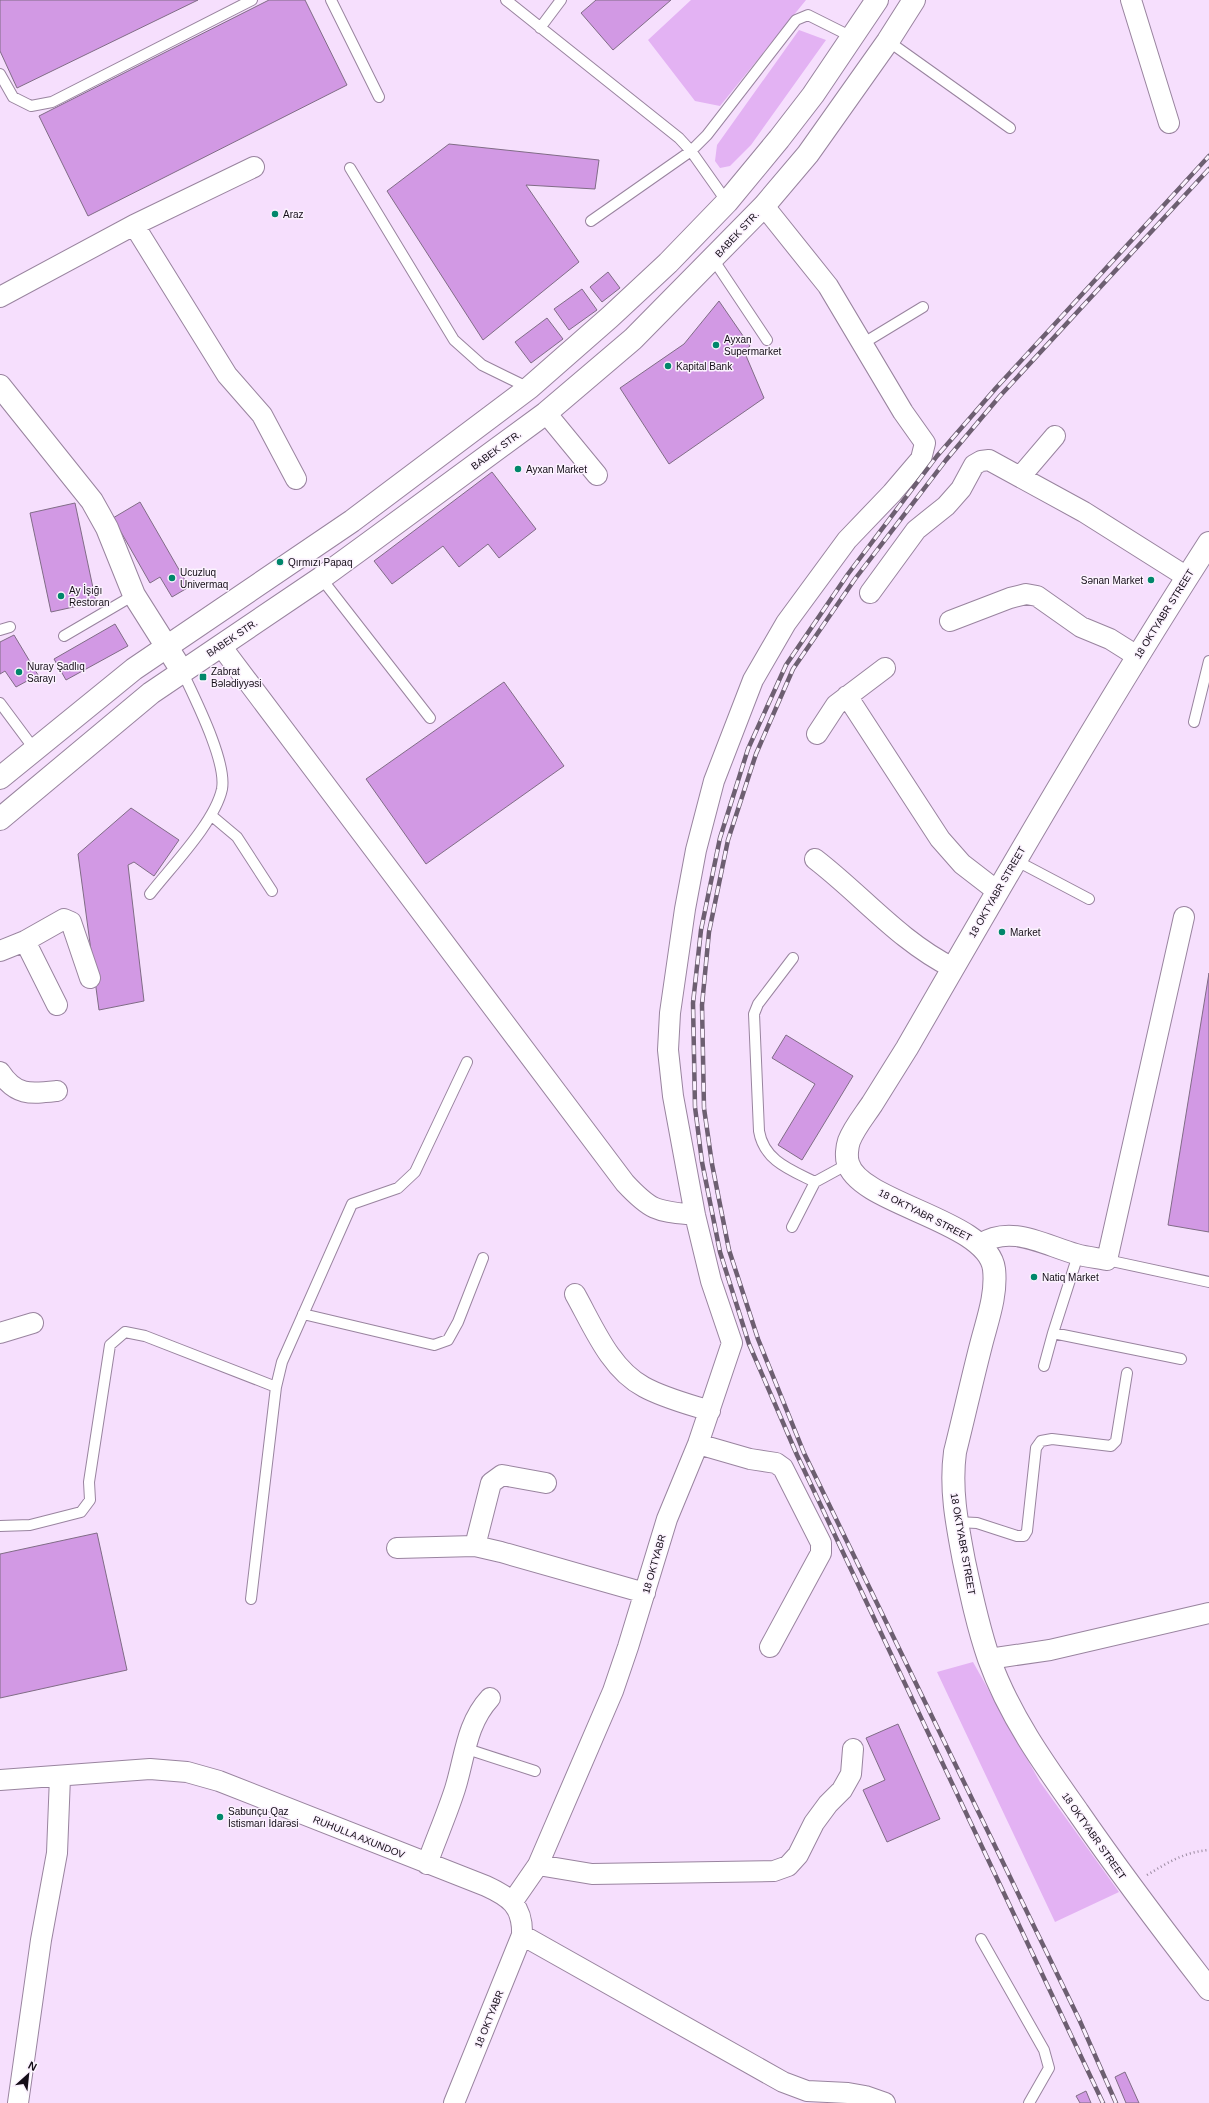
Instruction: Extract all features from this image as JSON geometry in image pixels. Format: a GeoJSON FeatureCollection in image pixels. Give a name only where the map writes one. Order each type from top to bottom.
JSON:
{"type":"FeatureCollection","features":[{"type":"Feature","properties":{"kind":"main road"},"geometry":{"type":"LineString","coordinates":[[0,778],[98,697],[166,647],[352,521],[529,388],[610,318],[668,263],[727,202],[779,139],[877,0]]}},
{"type":"Feature","properties":{"kind":"main road","name":"BABEK STR."},"geometry":{"type":"LineString","coordinates":[[0,819],[122,715],[182,671],[321,578],[546,413],[633,340],[764,206],[808,154],[888,41],[914,0]]}},
{"type":"Feature","properties":{"kind":"main road"},"geometry":{"type":"LineString","coordinates":[[0,386],[92,501],[107,528],[134,595],[182,671]]}},
{"type":"Feature","properties":{"kind":"main road","name":"18 OKTYABR STREET"},"geometry":{"type":"LineString","coordinates":[[1209,543],[1137,656],[1015,860],[896,1066],[856,1127],[849,1142],[848,1164],[855,1176],[867,1186],[937,1220],[980,1244],[990,1256],[994,1269],[993,1297],[955,1452],[952,1472],[957,1522],[978,1621],[989,1659],[1017,1719],[1043,1763],[1129,1886],[1209,1989]]}},
{"type":"Feature","properties":{"kind":"street"},"geometry":{"type":"LineString","coordinates":[[1131,0],[1169,123]]}},
{"type":"Feature","properties":{"kind":"street"},"geometry":{"type":"LineString","coordinates":[[0,297],[134,225],[254,167]]}},
{"type":"Feature","properties":{"kind":"street"},"geometry":{"type":"LineString","coordinates":[[764,206],[828,286],[862,344]]}},
{"type":"Feature","properties":{"kind":"street"},"geometry":{"type":"LineString","coordinates":[[134,225],[227,374],[262,415],[296,479]]}},
{"type":"Feature","properties":{"kind":"street","name":"18 OKTYABR"},"geometry":{"type":"LineString","coordinates":[[513,1901],[538,1865],[612,1691],[645,1593],[667,1520],[698,1444],[732,1343],[711,1281],[695,1215],[672,1096],[668,1050],[670,1014],[685,909],[696,850],[714,781],[753,680],[786,623],[847,540],[892,493],[921,459],[926,443],[903,412],[862,344]]}},
{"type":"Feature","properties":{"kind":"street"},"geometry":{"type":"LineString","coordinates":[[546,413],[597,475]]}},
{"type":"Feature","properties":{"kind":"street"},"geometry":{"type":"LineString","coordinates":[[1020,477],[1055,436]]}},
{"type":"Feature","properties":{"kind":"street"},"geometry":{"type":"LineString","coordinates":[[870,593],[916,530],[946,506],[961,489],[974,465],[981,461],[990,460],[1084,512],[1187,577]]}},
{"type":"Feature","properties":{"kind":"street"},"geometry":{"type":"LineString","coordinates":[[950,621],[1010,598],[1026,594],[1037,596],[1081,627],[1110,639],[1137,656]]}},
{"type":"Feature","properties":{"kind":"street"},"geometry":{"type":"LineString","coordinates":[[221,646],[625,1183],[644,1203],[659,1211],[695,1215]]}},
{"type":"Feature","properties":{"kind":"street"},"geometry":{"type":"LineString","coordinates":[[817,734],[836,705],[885,668]]}},
{"type":"Feature","properties":{"kind":"street"},"geometry":{"type":"LineString","coordinates":[[847,696],[940,839],[962,864],[997,891]]}},
{"type":"Feature","properties":{"kind":"street"},"geometry":{"type":"LineString","coordinates":[[815,859],[835,874],[909,942],[932,958],[953,968]]}},
{"type":"Feature","properties":{"kind":"street"},"geometry":{"type":"LineString","coordinates":[[980,1244],[990,1238],[1017,1235],[1078,1255],[1107,1260],[1184,917]]}},
{"type":"Feature","properties":{"kind":"street"},"geometry":{"type":"LineString","coordinates":[[0,951],[25,941],[64,919],[71,922],[90,978]]}},
{"type":"Feature","properties":{"kind":"street"},"geometry":{"type":"LineString","coordinates":[[25,941],[56,1005]]}},
{"type":"Feature","properties":{"kind":"street"},"geometry":{"type":"LineString","coordinates":[[0,1072],[7,1083],[20,1091],[31,1094],[57,1091]]}},
{"type":"Feature","properties":{"kind":"street"},"geometry":{"type":"LineString","coordinates":[[575,1294],[609,1354],[625,1372],[643,1387],[710,1411]]}},
{"type":"Feature","properties":{"kind":"street"},"geometry":{"type":"LineString","coordinates":[[0,1333],[33,1323]]}},
{"type":"Feature","properties":{"kind":"street"},"geometry":{"type":"LineString","coordinates":[[698,1444],[750,1459],[776,1463],[783,1468],[821,1543],[820,1553],[770,1647]]}},
{"type":"Feature","properties":{"kind":"street"},"geometry":{"type":"LineString","coordinates":[[476,1546],[491,1483],[502,1475],[546,1483]]}},
{"type":"Feature","properties":{"kind":"street"},"geometry":{"type":"LineString","coordinates":[[397,1548],[476,1546],[645,1593]]}},
{"type":"Feature","properties":{"kind":"street"},"geometry":{"type":"LineString","coordinates":[[989,1659],[1050,1650],[1209,1613]]}},
{"type":"Feature","properties":{"kind":"street"},"geometry":{"type":"LineString","coordinates":[[427,1864],[455,1789],[464,1748],[472,1725],[481,1708],[490,1698]]}},
{"type":"Feature","properties":{"kind":"street"},"geometry":{"type":"LineString","coordinates":[[538,1865],[592,1874],[774,1871],[788,1866],[798,1855],[814,1823],[828,1804],[842,1790],[851,1774],[853,1749]]}},
{"type":"Feature","properties":{"kind":"street","name":"RUHULLA AXUNDOV"},"geometry":{"type":"LineString","coordinates":[[0,1780],[60,1777],[150,1769],[187,1772],[219,1781],[486,1886],[513,1901]]}},
{"type":"Feature","properties":{"kind":"street"},"geometry":{"type":"LineString","coordinates":[[18,2103],[41,1940],[57,1853],[60,1777]]}},
{"type":"Feature","properties":{"kind":"street"},"geometry":{"type":"LineString","coordinates":[[513,1901],[523,1924],[522,1935],[782,2082],[807,2091],[848,2093],[865,2096],[885,2103]]}},
{"type":"Feature","properties":{"kind":"street","name":"18 OKTYABR"},"geometry":{"type":"LineString","coordinates":[[454,2103],[522,1935]]}},
{"type":"Feature","properties":{"kind":"lane"},"geometry":{"type":"LineString","coordinates":[[0,74],[13,97],[31,106],[52,102],[252,0]]}},
{"type":"Feature","properties":{"kind":"lane"},"geometry":{"type":"LineString","coordinates":[[331,0],[379,97]]}},
{"type":"Feature","properties":{"kind":"lane"},"geometry":{"type":"LineString","coordinates":[[506,0],[678,138],[691,151],[727,202]]}},
{"type":"Feature","properties":{"kind":"lane"},"geometry":{"type":"LineString","coordinates":[[540,28],[561,0]]}},
{"type":"Feature","properties":{"kind":"lane"},"geometry":{"type":"LineString","coordinates":[[591,221],[691,151],[707,135],[796,20],[808,15],[852,37]]}},
{"type":"Feature","properties":{"kind":"lane"},"geometry":{"type":"LineString","coordinates":[[888,41],[1010,128]]}},
{"type":"Feature","properties":{"kind":"lane"},"geometry":{"type":"LineString","coordinates":[[350,168],[454,340],[482,365],[529,388]]}},
{"type":"Feature","properties":{"kind":"lane"},"geometry":{"type":"LineString","coordinates":[[713,259],[767,340]]}},
{"type":"Feature","properties":{"kind":"lane"},"geometry":{"type":"LineString","coordinates":[[862,344],[924,307]]}},
{"type":"Feature","properties":{"kind":"lane"},"geometry":{"type":"LineString","coordinates":[[321,578],[430,718]]}},
{"type":"Feature","properties":{"kind":"lane"},"geometry":{"type":"LineString","coordinates":[[64,636],[134,595]]}},
{"type":"Feature","properties":{"kind":"lane"},"geometry":{"type":"LineString","coordinates":[[0,630],[10,627]]}},
{"type":"Feature","properties":{"kind":"lane"},"geometry":{"type":"LineString","coordinates":[[1194,722],[1209,661]]}},
{"type":"Feature","properties":{"kind":"lane"},"geometry":{"type":"LineString","coordinates":[[150,894],[212,816],[222,788],[219,765],[211,736],[182,671]]}},
{"type":"Feature","properties":{"kind":"lane"},"geometry":{"type":"LineString","coordinates":[[0,703],[34,750]]}},
{"type":"Feature","properties":{"kind":"lane"},"geometry":{"type":"LineString","coordinates":[[212,816],[237,837],[272,891]]}},
{"type":"Feature","properties":{"kind":"lane"},"geometry":{"type":"LineString","coordinates":[[1015,860],[1089,899]]}},
{"type":"Feature","properties":{"kind":"lane"},"geometry":{"type":"LineString","coordinates":[[793,958],[758,1004],[754,1014],[759,1131],[761,1142],[768,1154],[784,1166],[815,1182]]}},
{"type":"Feature","properties":{"kind":"lane"},"geometry":{"type":"LineString","coordinates":[[251,1599],[276,1387],[282,1362],[352,1204],[398,1188],[415,1172],[467,1062]]}},
{"type":"Feature","properties":{"kind":"lane"},"geometry":{"type":"LineString","coordinates":[[792,1227],[815,1182],[848,1164]]}},
{"type":"Feature","properties":{"kind":"lane"},"geometry":{"type":"LineString","coordinates":[[1044,1366],[1078,1255]]}},
{"type":"Feature","properties":{"kind":"lane"},"geometry":{"type":"LineString","coordinates":[[303,1314],[434,1345],[448,1340],[458,1322],[483,1258]]}},
{"type":"Feature","properties":{"kind":"lane"},"geometry":{"type":"LineString","coordinates":[[1107,1260],[1209,1282]]}},
{"type":"Feature","properties":{"kind":"lane"},"geometry":{"type":"LineString","coordinates":[[0,1526],[30,1525],[81,1512],[90,1500],[89,1482],[110,1345],[125,1332],[145,1336],[276,1387]]}},
{"type":"Feature","properties":{"kind":"lane"},"geometry":{"type":"LineString","coordinates":[[1053,1333],[1181,1358]]}},
{"type":"Feature","properties":{"kind":"lane"},"geometry":{"type":"LineString","coordinates":[[957,1522],[977,1523],[1017,1536],[1024,1536],[1027,1531],[1036,1448],[1041,1441],[1052,1439],[1111,1446],[1116,1440],[1127,1373]]}},
{"type":"Feature","properties":{"kind":"lane"},"geometry":{"type":"LineString","coordinates":[[464,1748],[535,1771]]}},
{"type":"Feature","properties":{"kind":"lane"},"geometry":{"type":"LineString","coordinates":[[981,1939],[1044,2050],[1049,2068],[1029,2103]]}},
{"type":"Feature","properties":{"kind":"path"},"geometry":{"type":"LineString","coordinates":[[1129,1886],[1178,1856],[1194,1851],[1209,1850]]}},
{"type":"Feature","properties":{"kind":"shaded area"},"geometry":{"type":"Polygon","coordinates":[[[691,0],[806,0],[720,106],[695,101],[648,40],[691,0]]]}},
{"type":"Feature","properties":{"kind":"shaded area"},"geometry":{"type":"Polygon","coordinates":[[[799,30],[826,40],[751,145],[730,166],[720,168],[715,161],[717,145],[799,30]]]}},
{"type":"Feature","properties":{"kind":"shaded area"},"geometry":{"type":"Polygon","coordinates":[[[973,1662],[1040,1782],[1119,1892],[1055,1922],[937,1672],[973,1662]]]}},
{"type":"Feature","properties":{"kind":"building"},"geometry":{"type":"Polygon","coordinates":[[[0,0],[198,0],[17,88],[0,51],[0,0]]]}},
{"type":"Feature","properties":{"kind":"building"},"geometry":{"type":"Polygon","coordinates":[[[269,0],[305,0],[347,85],[88,216],[39,116],[269,0]]]}},
{"type":"Feature","properties":{"kind":"building"},"geometry":{"type":"Polygon","coordinates":[[[596,0],[671,0],[613,50],[581,13],[596,0]]]}},
{"type":"Feature","properties":{"kind":"building"},"geometry":{"type":"Polygon","coordinates":[[[449,144],[599,160],[595,189],[526,185],[579,262],[483,340],[387,191],[449,144]]]}},
{"type":"Feature","properties":{"kind":"building"},"geometry":{"type":"Polygon","coordinates":[[[608,272],[620,288],[602,302],[590,287],[608,272]]]}},
{"type":"Feature","properties":{"kind":"building"},"geometry":{"type":"Polygon","coordinates":[[[582,289],[597,310],[569,330],[554,309],[582,289]]]}},
{"type":"Feature","properties":{"kind":"building"},"geometry":{"type":"Polygon","coordinates":[[[719,301],[750,346],[744,351],[764,398],[669,464],[620,388],[684,344],[719,301]]]}},
{"type":"Feature","properties":{"kind":"building"},"geometry":{"type":"Polygon","coordinates":[[[547,318],[563,339],[531,363],[515,342],[547,318]]]}},
{"type":"Feature","properties":{"kind":"building"},"geometry":{"type":"Polygon","coordinates":[[[492,472],[536,529],[499,558],[488,544],[459,567],[443,546],[392,584],[374,561],[492,472]]]}},
{"type":"Feature","properties":{"kind":"building"},"geometry":{"type":"Polygon","coordinates":[[[140,502],[189,587],[172,597],[160,577],[150,583],[113,518],[140,502]]]}},
{"type":"Feature","properties":{"kind":"building"},"geometry":{"type":"Polygon","coordinates":[[[75,503],[96,602],[51,612],[30,513],[75,503]]]}},
{"type":"Feature","properties":{"kind":"building"},"geometry":{"type":"Polygon","coordinates":[[[115,624],[128,646],[66,680],[54,659],[115,624]]]}},
{"type":"Feature","properties":{"kind":"building"},"geometry":{"type":"Polygon","coordinates":[[[14,635],[38,675],[16,687],[5,671],[0,674],[0,642],[14,635]]]}},
{"type":"Feature","properties":{"kind":"building"},"geometry":{"type":"Polygon","coordinates":[[[504,682],[564,766],[426,864],[366,779],[504,682]]]}},
{"type":"Feature","properties":{"kind":"building"},"geometry":{"type":"Polygon","coordinates":[[[131,808],[179,840],[154,876],[134,862],[128,865],[144,1001],[99,1010],[78,854],[131,808]]]}},
{"type":"Feature","properties":{"kind":"building"},"geometry":{"type":"Polygon","coordinates":[[[1209,973],[1209,1232],[1168,1225],[1209,973]]]}},
{"type":"Feature","properties":{"kind":"building"},"geometry":{"type":"Polygon","coordinates":[[[786,1035],[853,1076],[802,1160],[778,1145],[815,1084],[772,1058],[786,1035]]]}},
{"type":"Feature","properties":{"kind":"building"},"geometry":{"type":"Polygon","coordinates":[[[97,1533],[127,1670],[0,1698],[0,1554],[97,1533]]]}},
{"type":"Feature","properties":{"kind":"building"},"geometry":{"type":"Polygon","coordinates":[[[898,1724],[940,1819],[887,1842],[863,1790],[885,1780],[866,1738],[898,1724]]]}},
{"type":"Feature","properties":{"kind":"building"},"geometry":{"type":"Polygon","coordinates":[[[1125,2072],[1139,2103],[1126,2103],[1115,2077],[1125,2072]]]}},
{"type":"Feature","properties":{"kind":"building"},"geometry":{"type":"Polygon","coordinates":[[[1086,2091],[1091,2103],[1080,2103],[1076,2096],[1086,2091]]]}},
{"type":"Feature","properties":{"kind":"railway"},"geometry":{"type":"LineString","coordinates":[[1103,2103],[797,1455],[749,1344],[720,1252],[702,1162],[695,1107],[693,1003],[701,930],[720,838],[748,749],[786,665],[848,574],[937,456],[996,388],[1209,156]]}},
{"type":"Feature","properties":{"kind":"railway"},"geometry":{"type":"LineString","coordinates":[[1116,2103],[1079,2019],[804,1453],[758,1339],[729,1250],[712,1164],[704,1108],[702,1005],[709,932],[728,840],[756,754],[793,669],[855,579],[946,460],[1000,396],[1209,169]]}},
{"type":"Feature","properties":{"kind":"place","name":"Araz"},"geometry":{"type":"Point","coordinates":[275,214]}},
{"type":"Feature","properties":{"kind":"place","name":"Ayxan Supermarket"},"geometry":{"type":"Point","coordinates":[716,345]}},
{"type":"Feature","properties":{"kind":"place","name":"Kapital Bank"},"geometry":{"type":"Point","coordinates":[668,366]}},
{"type":"Feature","properties":{"kind":"place","name":"Ayxan Market"},"geometry":{"type":"Point","coordinates":[518,469]}},
{"type":"Feature","properties":{"kind":"place","name":"Qırmızı Papaq"},"geometry":{"type":"Point","coordinates":[280,562]}},
{"type":"Feature","properties":{"kind":"place","name":"Ucuzluq Univermaq"},"geometry":{"type":"Point","coordinates":[172,578]}},
{"type":"Feature","properties":{"kind":"place","name":"Sənan Market"},"geometry":{"type":"Point","coordinates":[1151,580]}},
{"type":"Feature","properties":{"kind":"place","name":"Ay İşığı Restoran"},"geometry":{"type":"Point","coordinates":[61,596]}},
{"type":"Feature","properties":{"kind":"place","name":"Nuray Şadlıq Sarayı"},"geometry":{"type":"Point","coordinates":[19,672]}},
{"type":"Feature","properties":{"kind":"place","name":"Zabrat Bәlәdiyyәsi"},"geometry":{"type":"Point","coordinates":[203,677]}},
{"type":"Feature","properties":{"kind":"place","name":"Market"},"geometry":{"type":"Point","coordinates":[1002,932]}},
{"type":"Feature","properties":{"kind":"place","name":"Natiq Market"},"geometry":{"type":"Point","coordinates":[1034,1277]}},
{"type":"Feature","properties":{"kind":"place","name":"Sabunçu Qaz İstismarı İdarəsi"},"geometry":{"type":"Point","coordinates":[220,1817]}}]}
